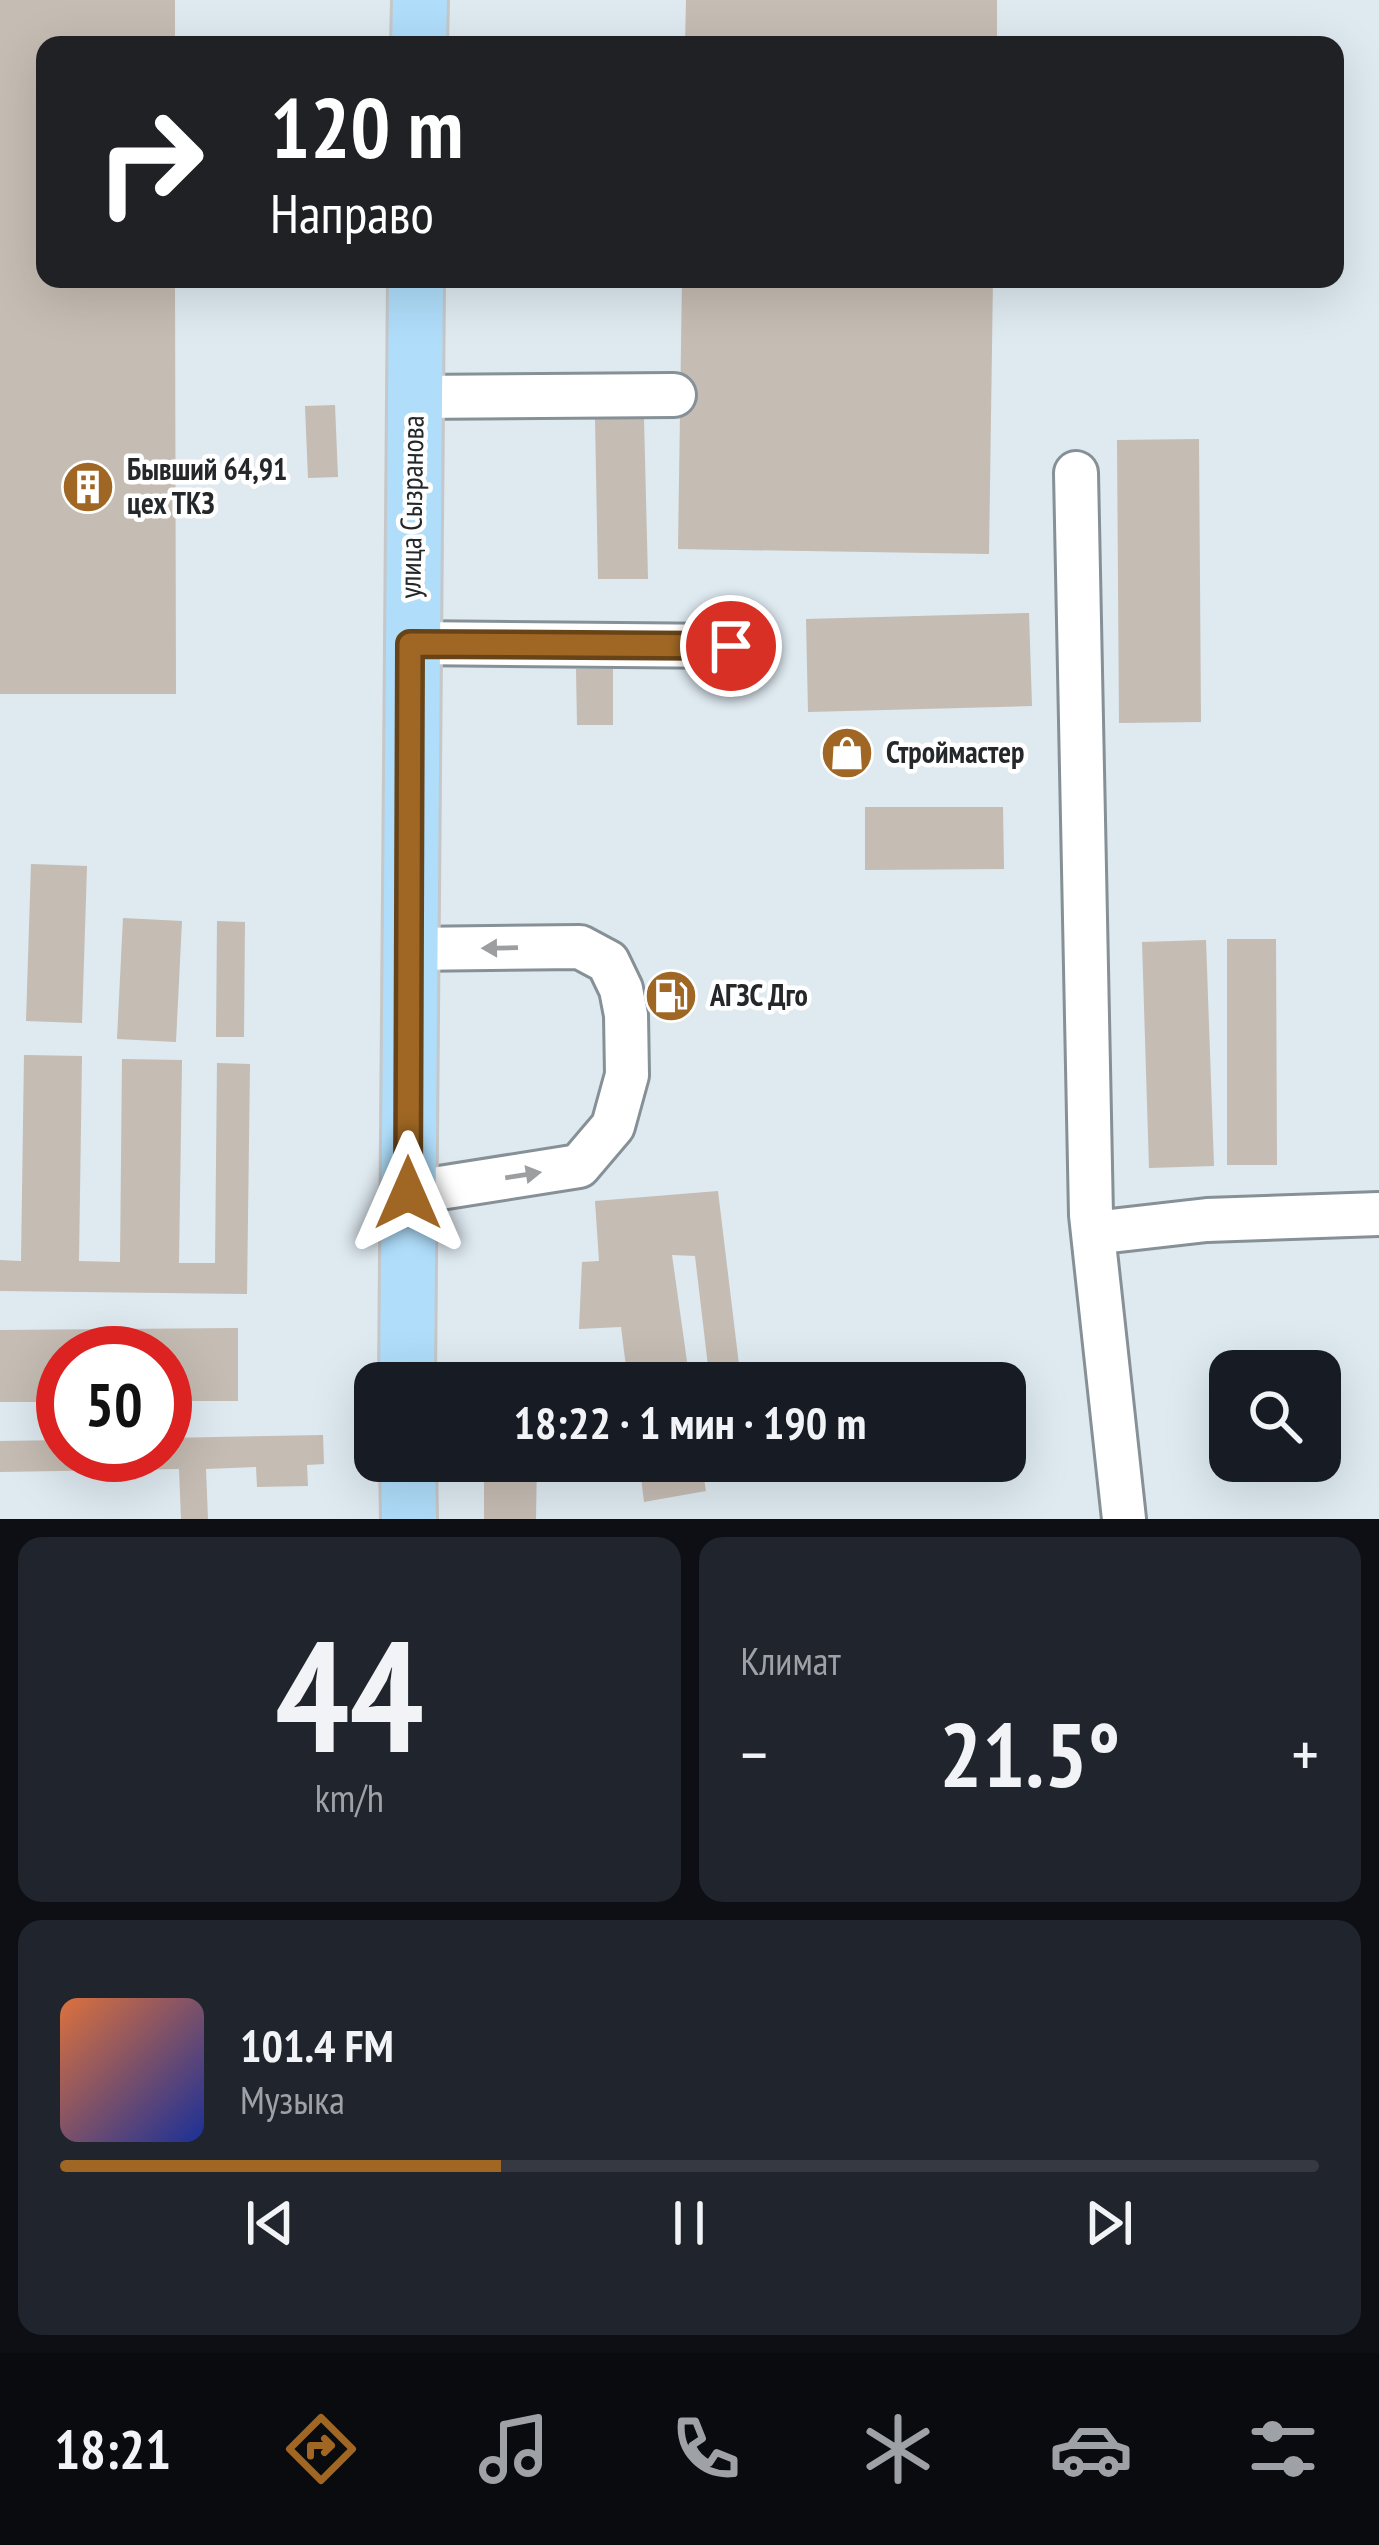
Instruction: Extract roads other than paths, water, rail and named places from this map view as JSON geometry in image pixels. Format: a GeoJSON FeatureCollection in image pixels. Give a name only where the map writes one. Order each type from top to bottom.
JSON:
{"type":"FeatureCollection","features":[{"type":"Feature","properties":{"kind":"main road"},"geometry":{"type":"LineString","coordinates":[[419,36],[420,0]]}},
{"type":"Feature","properties":{"kind":"main road","name":"улица Сызранова"},"geometry":{"type":"LineString","coordinates":[[407,1362],[416,288]]}},
{"type":"Feature","properties":{"kind":"main road"},"geometry":{"type":"LineString","coordinates":[[408,1482],[409,1519]]}},
{"type":"Feature","properties":{"kind":"lane"},"geometry":{"type":"LineString","coordinates":[[414,397],[674,395]]}},
{"type":"Feature","properties":{"kind":"lane"},"geometry":{"type":"LineString","coordinates":[[1076,473],[1093,1233],[1124,1519]]}},
{"type":"Feature","properties":{"kind":"lane"},"geometry":{"type":"LineString","coordinates":[[410,644],[731,646]]}},
{"type":"Feature","properties":{"kind":"lane"},"geometry":{"type":"LineString","coordinates":[[408,1193],[579,1166],[613,1126],[627,1075],[626,1015],[621,989],[608,962],[580,946],[410,949]]}},
{"type":"Feature","properties":{"kind":"lane"},"geometry":{"type":"LineString","coordinates":[[1093,1233],[1207,1220],[1379,1214]]}},
{"type":"Feature","properties":{"kind":"place","name":"Бывший 64,91 цех ТКЗ"},"geometry":{"type":"Point","coordinates":[88,487]}},
{"type":"Feature","properties":{"kind":"place","name":"Строймастер"},"geometry":{"type":"Point","coordinates":[847,753]}},
{"type":"Feature","properties":{"kind":"place","name":"АГЗС Дго"},"geometry":{"type":"Point","coordinates":[671,996]}}]}
